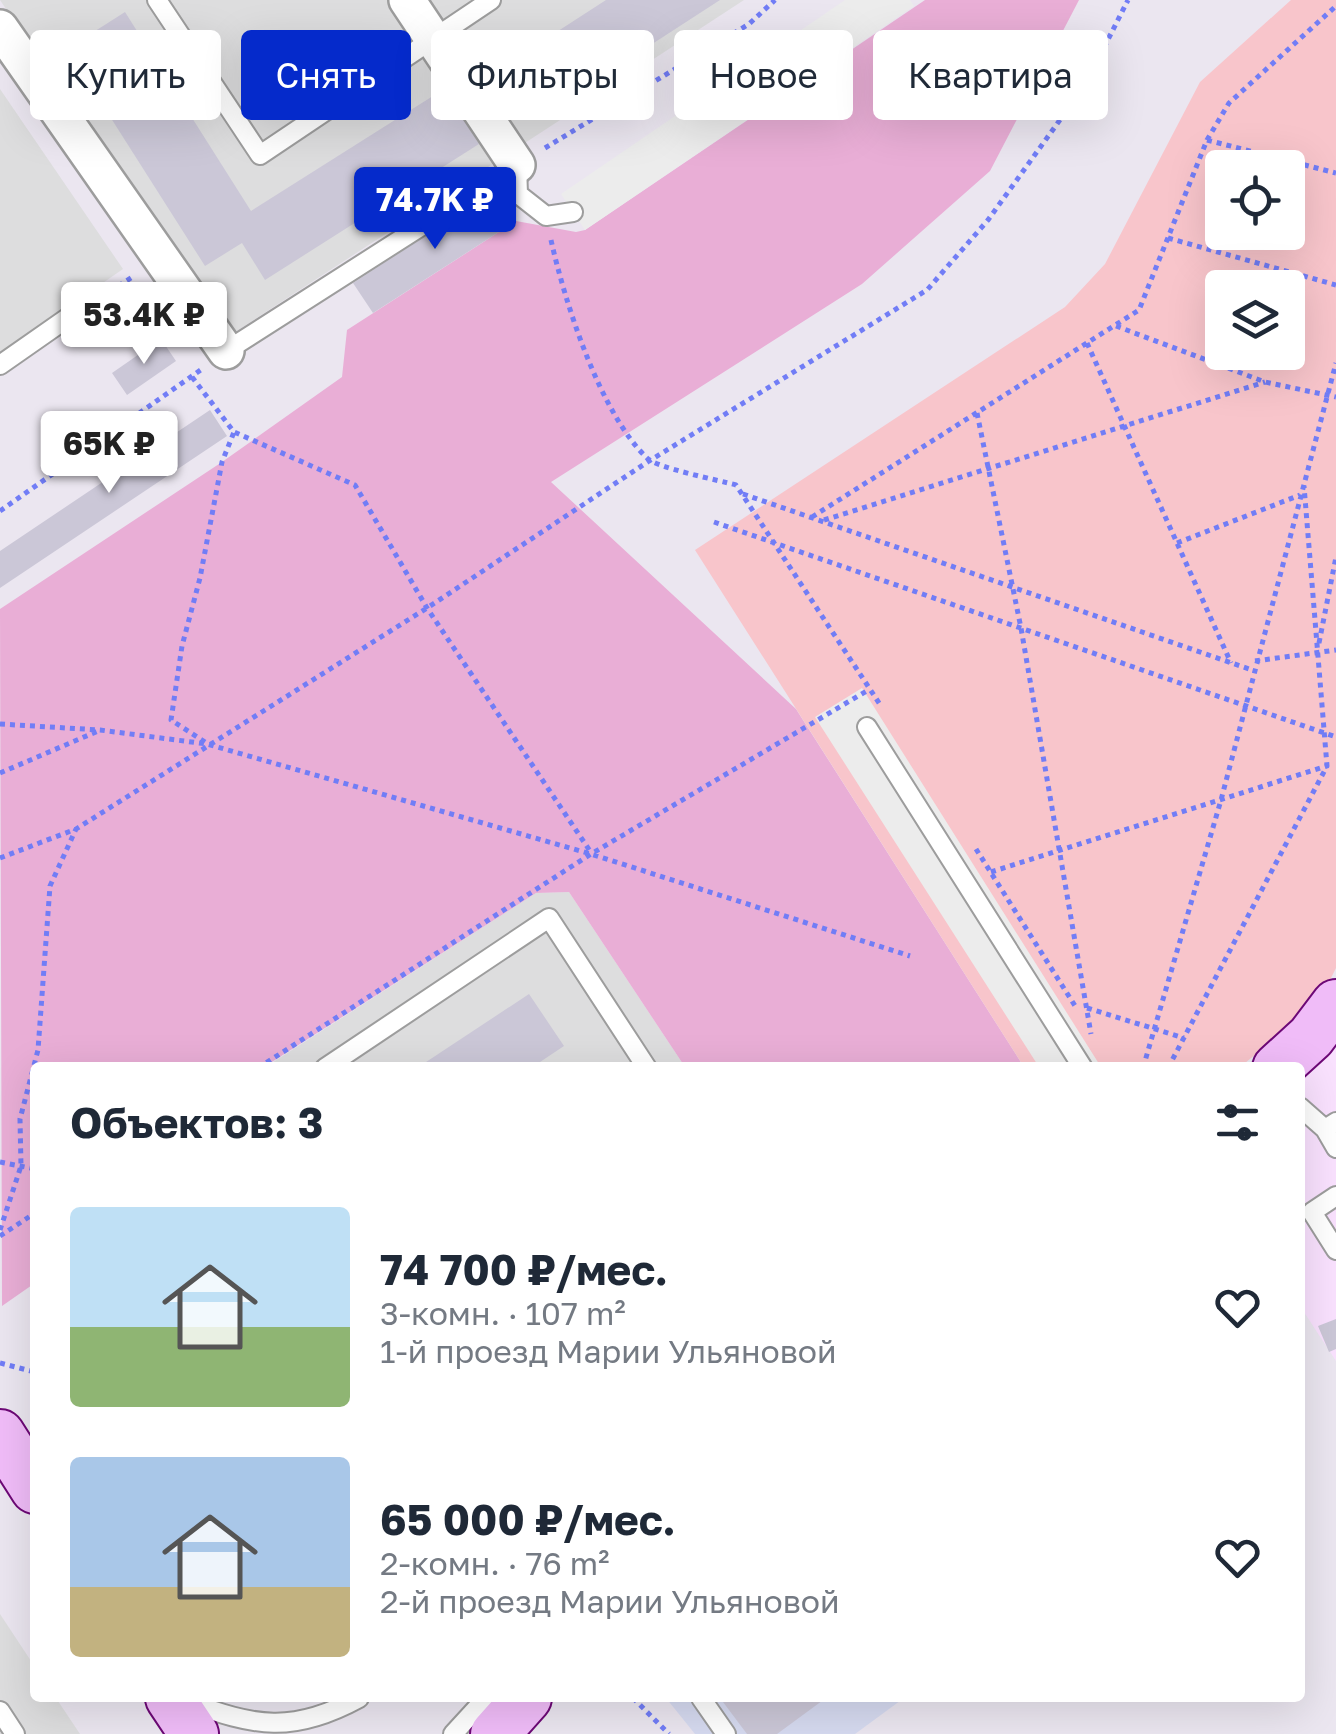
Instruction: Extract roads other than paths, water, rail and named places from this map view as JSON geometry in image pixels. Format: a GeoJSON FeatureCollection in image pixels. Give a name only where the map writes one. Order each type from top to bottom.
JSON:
{"type":"FeatureCollection","features":[{"type":"Feature","properties":{"kind":"main road"},"geometry":{"type":"LineString","coordinates":[[1283,1062],[1336,1004]]}},
{"type":"Feature","properties":{"kind":"main road"},"geometry":{"type":"LineString","coordinates":[[0,1434],[30,1481]]}},
{"type":"Feature","properties":{"kind":"main road"},"geometry":{"type":"LineString","coordinates":[[175,1702],[194,1734]]}},
{"type":"Feature","properties":{"kind":"main road"},"geometry":{"type":"LineString","coordinates":[[496,1734],[524,1702]]}},
{"type":"Feature","properties":{"kind":"street"},"geometry":{"type":"LineString","coordinates":[[407,0],[431,35]]}},
{"type":"Feature","properties":{"kind":"street"},"geometry":{"type":"LineString","coordinates":[[0,28],[226,351]]}},
{"type":"Feature","properties":{"kind":"street"},"geometry":{"type":"LineString","coordinates":[[487,120],[517,165]]}},
{"type":"Feature","properties":{"kind":"lane"},"geometry":{"type":"LineString","coordinates":[[157,0],[260,155],[431,41]]}},
{"type":"Feature","properties":{"kind":"lane"},"geometry":{"type":"LineString","coordinates":[[447,30],[491,0]]}},
{"type":"Feature","properties":{"kind":"lane"},"geometry":{"type":"LineString","coordinates":[[517,165],[518,194],[546,216],[573,212]]}},
{"type":"Feature","properties":{"kind":"lane"},"geometry":{"type":"LineString","coordinates":[[226,351],[517,165]]}},
{"type":"Feature","properties":{"kind":"lane"},"geometry":{"type":"LineString","coordinates":[[0,365],[73,314]]}},
{"type":"Feature","properties":{"kind":"lane"},"geometry":{"type":"LineString","coordinates":[[868,727],[1080,1062]]}},
{"type":"Feature","properties":{"kind":"lane"},"geometry":{"type":"LineString","coordinates":[[334,1062],[549,918],[637,1062]]}},
{"type":"Feature","properties":{"kind":"lane"},"geometry":{"type":"LineString","coordinates":[[1305,1110],[1330,1126],[1336,1148]]}},
{"type":"Feature","properties":{"kind":"lane"},"geometry":{"type":"LineString","coordinates":[[1336,1196],[1312,1212],[1336,1250]]}},
{"type":"Feature","properties":{"kind":"lane"},"geometry":{"type":"LineString","coordinates":[[184,1702],[260,1725],[294,1726],[329,1718],[353,1702]]}},
{"type":"Feature","properties":{"kind":"lane"},"geometry":{"type":"LineString","coordinates":[[452,1734],[482,1702]]}},
{"type":"Feature","properties":{"kind":"lane"},"geometry":{"type":"LineString","coordinates":[[704,1702],[726,1734]]}},
{"type":"Feature","properties":{"kind":"lane"},"geometry":{"type":"LineString","coordinates":[[0,1711],[15,1734]]}}]}
